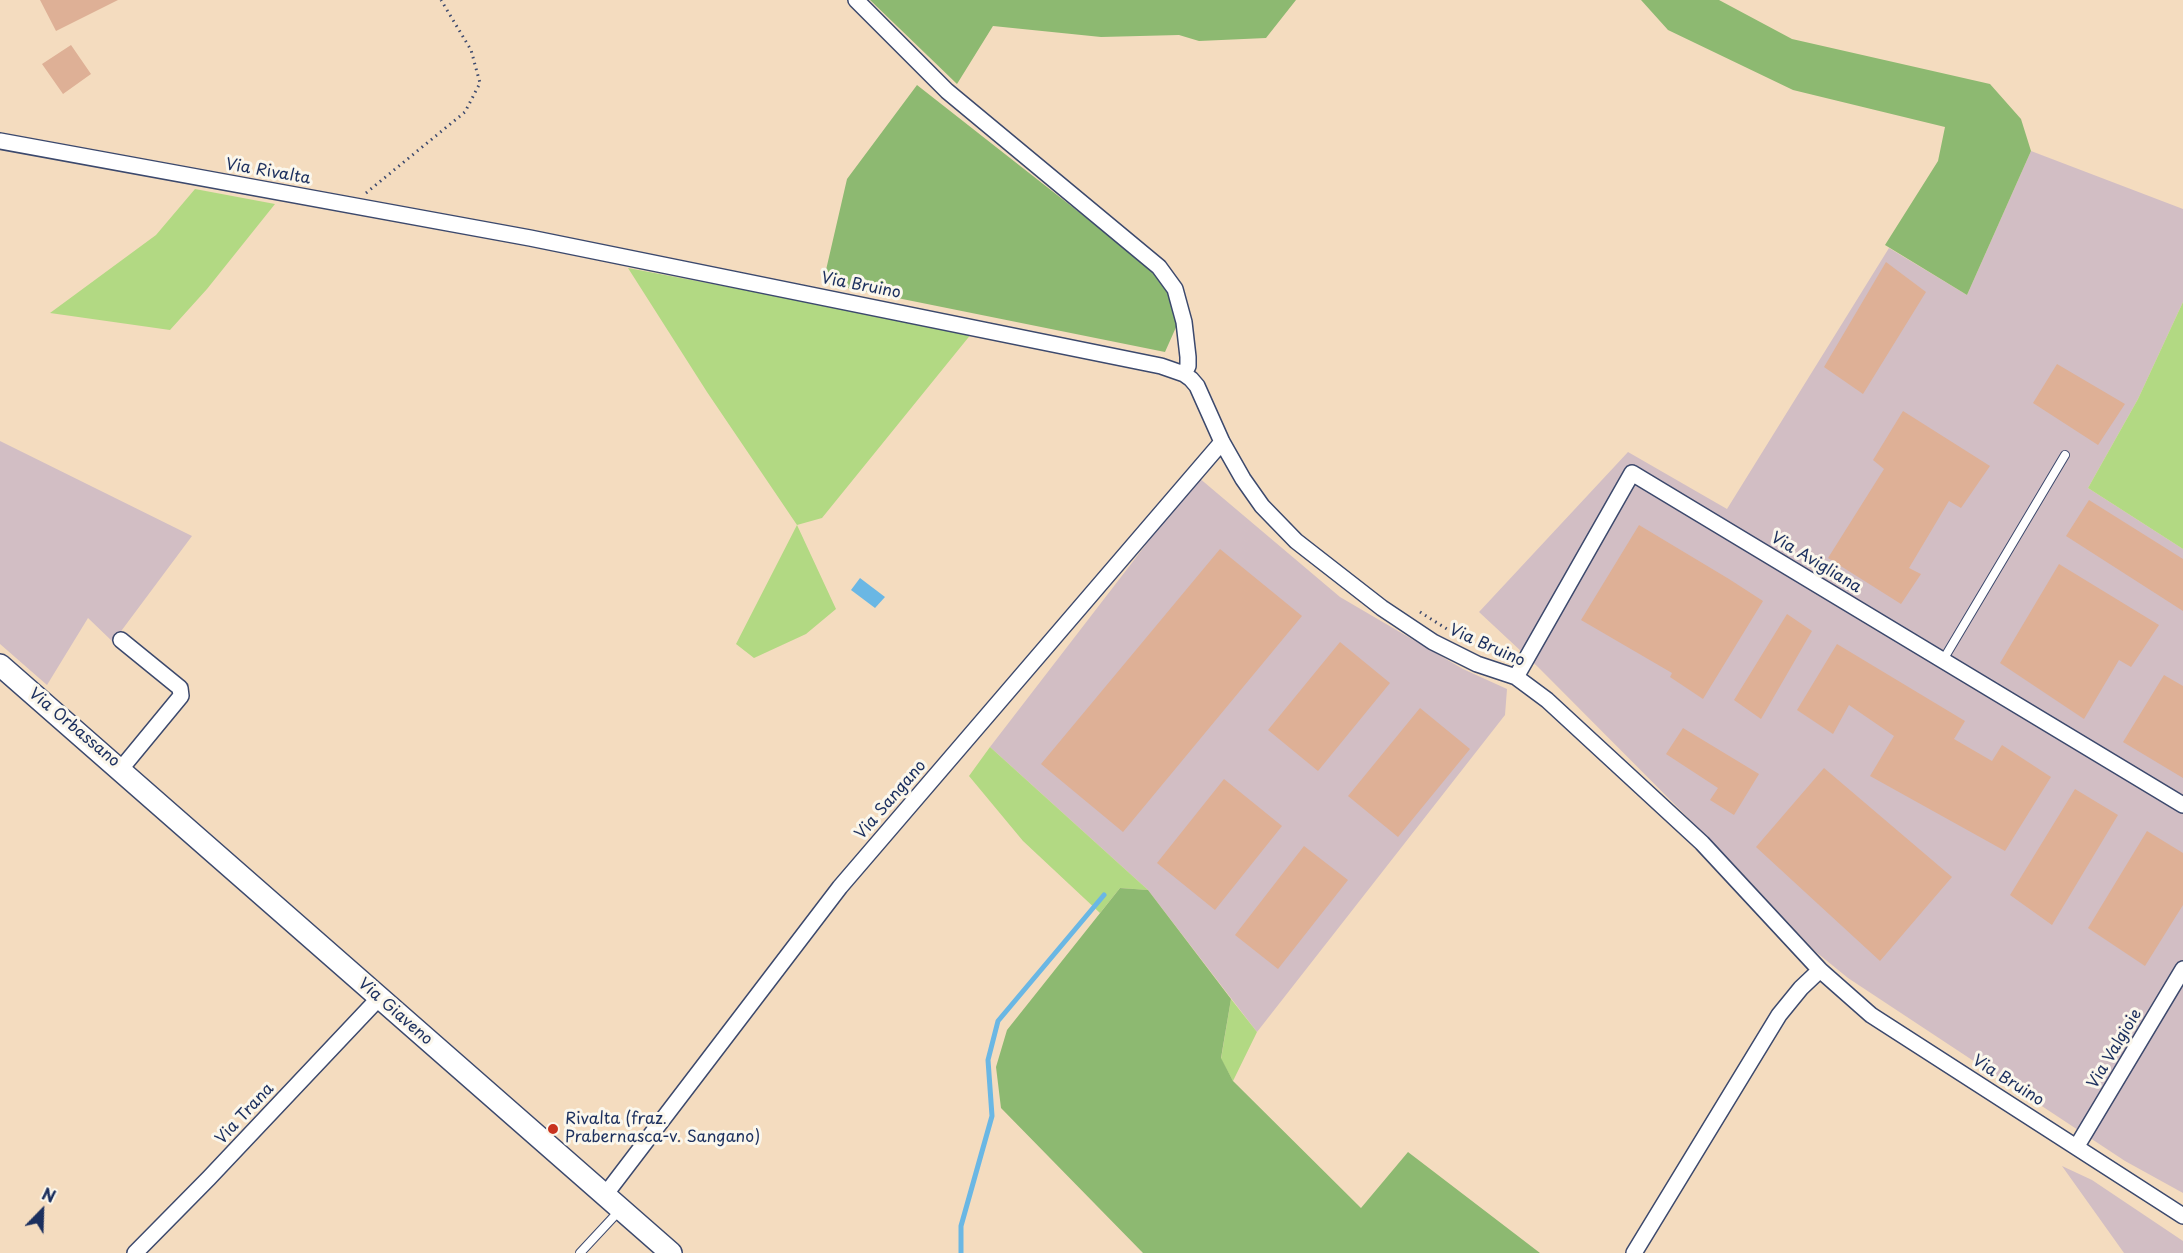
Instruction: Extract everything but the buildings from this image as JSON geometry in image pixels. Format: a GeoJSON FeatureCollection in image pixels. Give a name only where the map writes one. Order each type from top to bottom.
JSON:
{"type":"FeatureCollection","features":[{"type":"Feature","properties":{"kind":"main road","name":"Via Orbassano"},"geometry":{"type":"LineString","coordinates":[[0,665],[120,770]]}},
{"type":"Feature","properties":{"kind":"main road","name":"Via Giaveno"},"geometry":{"type":"LineString","coordinates":[[120,770],[671,1253]]}},
{"type":"Feature","properties":{"kind":"street"},"geometry":{"type":"LineString","coordinates":[[856,0],[947,91],[1159,267],[1175,289],[1184,322],[1188,357],[1188,366],[1184,374]]}},
{"type":"Feature","properties":{"kind":"street","name":"Via Rivalta"},"geometry":{"type":"LineString","coordinates":[[0,141],[530,238]]}},
{"type":"Feature","properties":{"kind":"street","name":"Via Bruino"},"geometry":{"type":"LineString","coordinates":[[530,238],[1161,366],[1184,374],[1197,386],[1222,442],[1243,479],[1262,506],[1296,541],[1382,608],[1433,642],[1477,664],[1516,677],[1547,700],[1702,843],[1820,970],[1871,1015],[2183,1216]]}},
{"type":"Feature","properties":{"kind":"street","name":"Via Sangano"},"geometry":{"type":"LineString","coordinates":[[604,1195],[840,887],[1222,442]]}},
{"type":"Feature","properties":{"kind":"street","name":"Via Avigliana"},"geometry":{"type":"LineString","coordinates":[[1516,677],[1632,473],[2183,805]]}},
{"type":"Feature","properties":{"kind":"street","name":"Via Orbassano"},"geometry":{"type":"LineString","coordinates":[[120,770],[181,696],[180,688],[121,640]]}},
{"type":"Feature","properties":{"kind":"street","name":"Via Valgioie"},"geometry":{"type":"LineString","coordinates":[[2077,1146],[2183,969]]}},
{"type":"Feature","properties":{"kind":"street"},"geometry":{"type":"LineString","coordinates":[[1634,1253],[1779,1015],[1801,988],[1820,970]]}},
{"type":"Feature","properties":{"kind":"street","name":"Via Trana"},"geometry":{"type":"LineString","coordinates":[[135,1253],[379,998]]}},
{"type":"Feature","properties":{"kind":"lane"},"geometry":{"type":"LineString","coordinates":[[1943,660],[2065,455]]}},
{"type":"Feature","properties":{"kind":"lane"},"geometry":{"type":"LineString","coordinates":[[580,1253],[621,1209]]}},
{"type":"Feature","properties":{"kind":"path"},"geometry":{"type":"LineString","coordinates":[[350,206],[465,112],[480,83],[471,50],[441,0]]}},
{"type":"Feature","properties":{"kind":"path"},"geometry":{"type":"LineString","coordinates":[[1411,606],[1458,636]]}},
{"type":"Feature","properties":{"kind":"shaded area"},"geometry":{"type":"Polygon","coordinates":[[[2031,151],[2183,209],[2183,302],[2138,399],[2088,488],[2183,549],[2183,1193],[2125,1161],[1848,978],[1816,952],[1727,857],[1538,667],[1479,612],[1628,452],[1727,509],[1889,248],[1967,295],[2031,151]]]}},
{"type":"Feature","properties":{"kind":"shaded area"},"geometry":{"type":"Polygon","coordinates":[[[0,441],[192,536],[113,642],[88,618],[47,685],[0,644],[0,441]]]}},
{"type":"Feature","properties":{"kind":"shaded area"},"geometry":{"type":"Polygon","coordinates":[[[1198,477],[1340,597],[1463,669],[1507,689],[1505,715],[1257,1032],[1148,890],[990,747],[1198,477]]]}},
{"type":"Feature","properties":{"kind":"shaded area"},"geometry":{"type":"Polygon","coordinates":[[[2062,1166],[2092,1180],[2183,1241],[2183,1253],[2124,1253],[2062,1166]]]}},
{"type":"Feature","properties":{"kind":"green space"},"geometry":{"type":"Polygon","coordinates":[[[870,0],[1296,0],[1266,38],[1199,41],[1179,35],[1101,37],[993,26],[957,84],[870,0]]]}},
{"type":"Feature","properties":{"kind":"green space"},"geometry":{"type":"Polygon","coordinates":[[[1641,0],[1719,0],[1792,39],[1990,84],[2021,119],[2031,151],[1967,295],[1885,245],[1938,161],[1945,127],[1793,90],[1668,30],[1641,0]]]}},
{"type":"Feature","properties":{"kind":"green space"},"geometry":{"type":"Polygon","coordinates":[[[917,85],[1154,271],[1168,292],[1177,325],[1165,352],[823,283],[847,179],[917,85]]]}},
{"type":"Feature","properties":{"kind":"green space"},"geometry":{"type":"Polygon","coordinates":[[[195,189],[275,204],[207,289],[170,330],[50,313],[156,235],[195,189]]]}},
{"type":"Feature","properties":{"kind":"green space"},"geometry":{"type":"Polygon","coordinates":[[[628,268],[972,333],[822,518],[797,525],[707,392],[628,268]]]}},
{"type":"Feature","properties":{"kind":"green space"},"geometry":{"type":"Polygon","coordinates":[[[2183,302],[2183,549],[2088,488],[2138,399],[2183,302]]]}},
{"type":"Feature","properties":{"kind":"green space"},"geometry":{"type":"Polygon","coordinates":[[[797,525],[836,609],[806,634],[754,658],[736,644],[797,525]]]}},
{"type":"Feature","properties":{"kind":"green space"},"geometry":{"type":"Polygon","coordinates":[[[990,747],[1148,890],[1120,888],[1100,913],[1023,841],[969,776],[990,747]]]}},
{"type":"Feature","properties":{"kind":"green space"},"geometry":{"type":"Polygon","coordinates":[[[1120,888],[1148,890],[1231,999],[1221,1058],[1233,1081],[1361,1208],[1408,1152],[1540,1253],[1143,1253],[1001,1108],[996,1067],[1007,1030],[1120,888]]]}},
{"type":"Feature","properties":{"kind":"green space"},"geometry":{"type":"Polygon","coordinates":[[[1231,999],[1257,1032],[1233,1081],[1221,1059],[1231,999]]]}},
{"type":"Feature","properties":{"kind":"water"},"geometry":{"type":"Polygon","coordinates":[[[860,578],[885,597],[875,608],[851,590],[860,578]]]}},
{"type":"Feature","properties":{"kind":"waterway"},"geometry":{"type":"LineString","coordinates":[[961,1253],[961,1226],[992,1116],[988,1060],[998,1021],[1104,895]]}},
{"type":"Feature","properties":{"kind":"place","name":"Rivalta (fraz. Prabernasca-v. Sangano)"},"geometry":{"type":"Point","coordinates":[553,1129]}}]}
